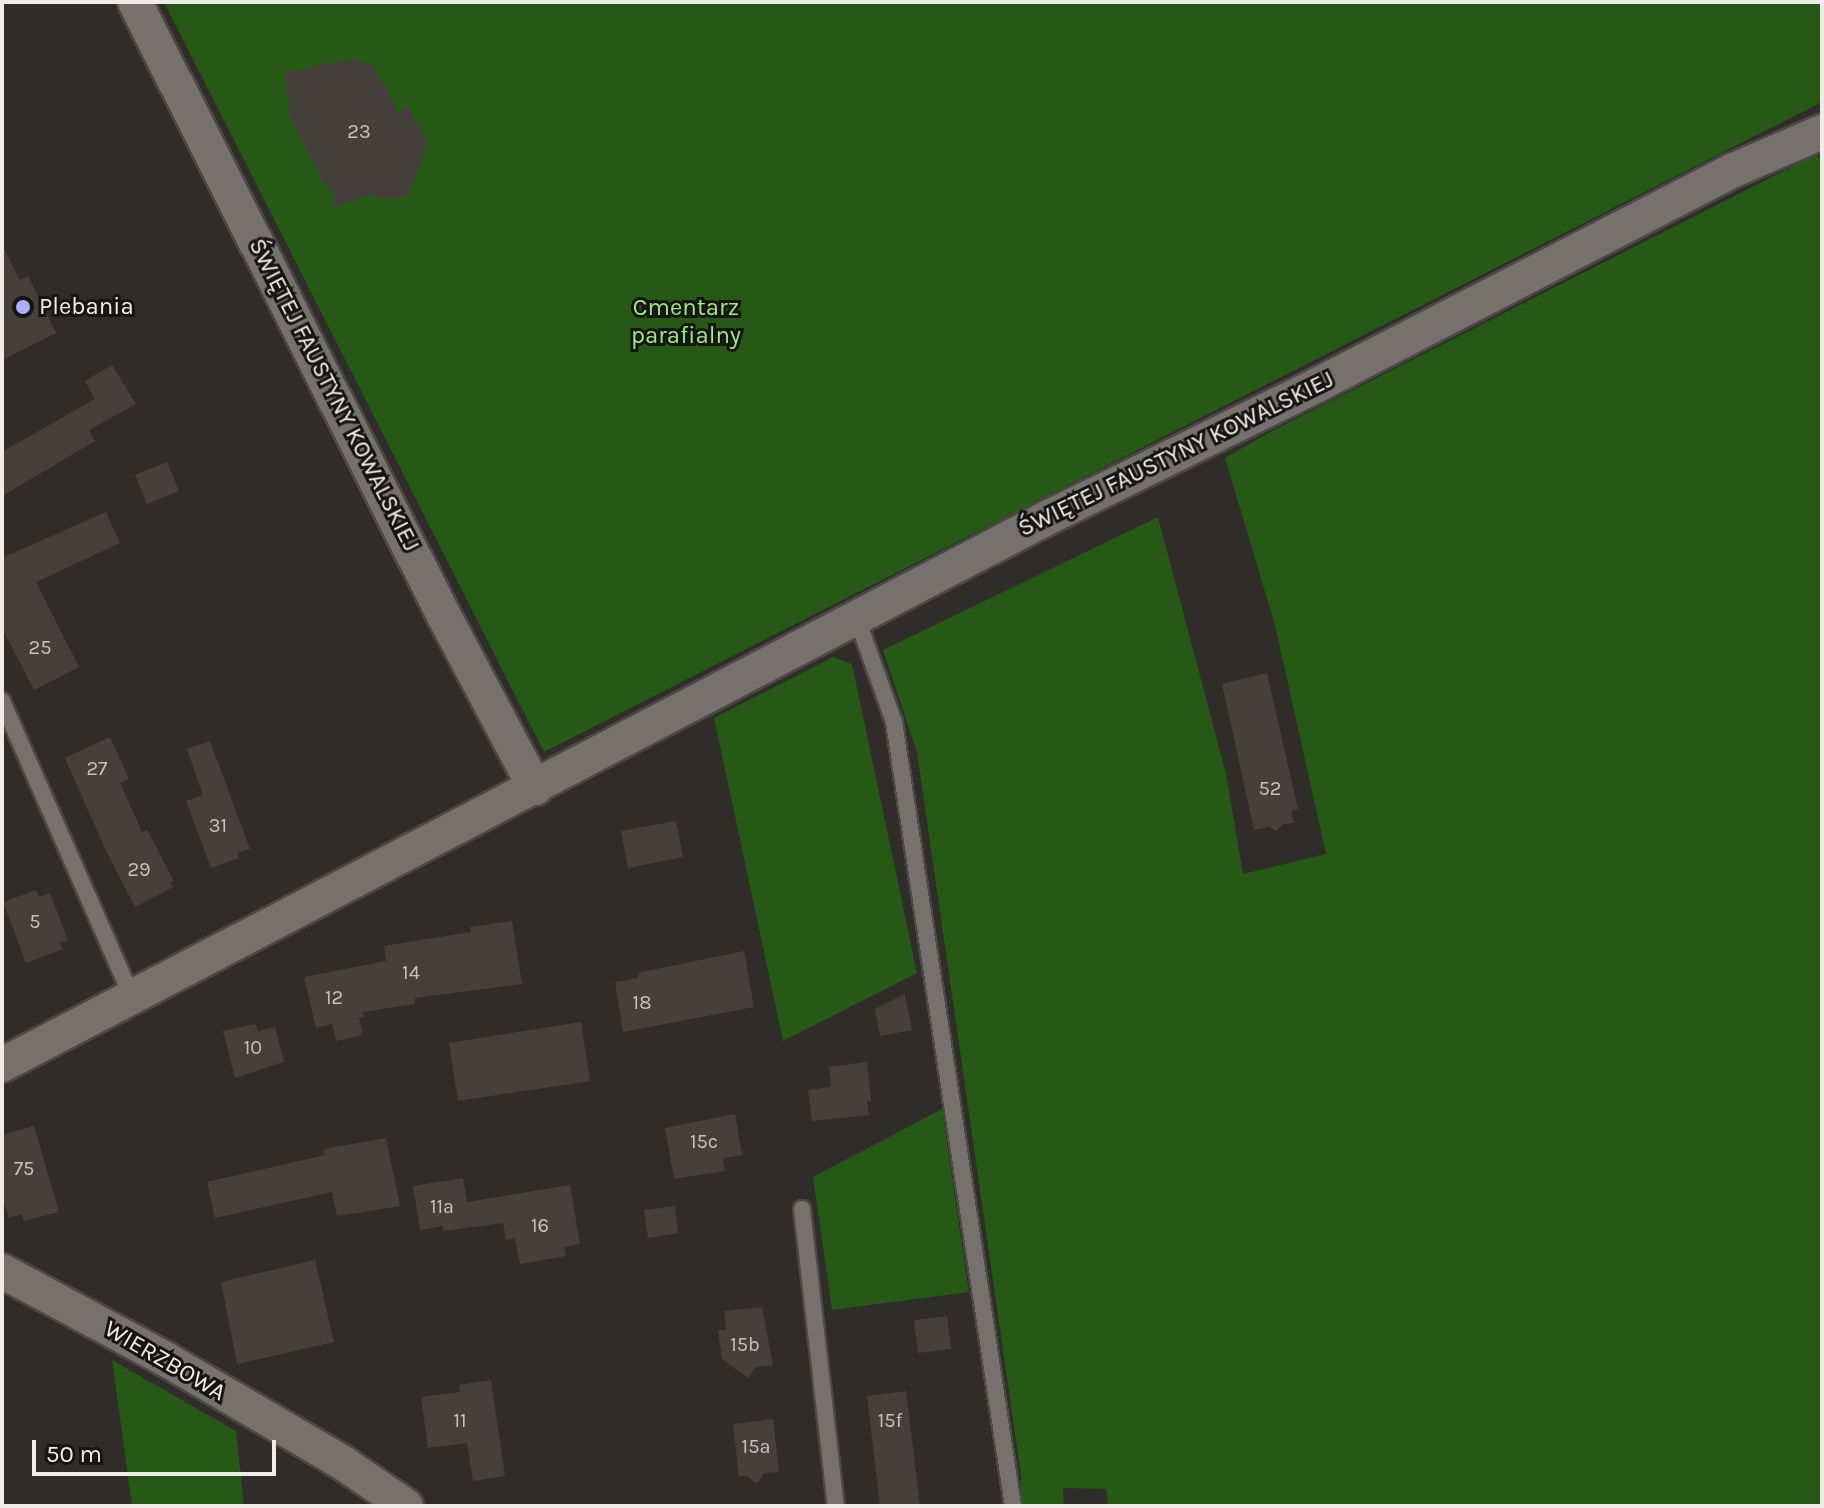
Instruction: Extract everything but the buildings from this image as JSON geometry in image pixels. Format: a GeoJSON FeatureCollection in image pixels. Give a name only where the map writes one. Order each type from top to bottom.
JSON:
{"type":"FeatureCollection","features":[{"type":"Feature","properties":{"kind":"street","name":"ŚWIĘTEJ FAUSTYNY KOWALSKIEJ"},"geometry":{"type":"LineString","coordinates":[[135,2],[443,614],[535,788]]}},
{"type":"Feature","properties":{"kind":"street","name":"ŚWIĘTEJ FAUSTYNY KOWALSKIEJ"},"geometry":{"type":"LineString","coordinates":[[2,1065],[535,788],[856,616],[1734,170],[1822,132]]}},
{"type":"Feature","properties":{"kind":"street","name":"WIERZBOWA"},"geometry":{"type":"LineString","coordinates":[[2,1271],[167,1360],[343,1463],[406,1506]]}},
{"type":"Feature","properties":{"kind":"lane"},"geometry":{"type":"LineString","coordinates":[[856,616],[894,722],[1013,1506]]}},
{"type":"Feature","properties":{"kind":"lane"},"geometry":{"type":"LineString","coordinates":[[2,701],[133,999]]}},
{"type":"Feature","properties":{"kind":"lane"},"geometry":{"type":"LineString","coordinates":[[802,1209],[836,1506]]}},
{"type":"Feature","properties":{"kind":"green space","name":"Cmentarz parafialny"},"geometry":{"type":"Polygon","coordinates":[[[164,2],[1822,2],[1822,102],[544,752],[164,2]]]}},
{"type":"Feature","properties":{"kind":"green space"},"geometry":{"type":"Polygon","coordinates":[[[1817,154],[1822,162],[1822,1506],[1108,1506],[1106,1489],[1063,1488],[1064,1506],[1021,1506],[1021,1475],[917,752],[883,650],[1158,517],[1226,774],[1243,874],[1326,854],[1275,625],[1225,458],[1272,431],[1817,154]]]}},
{"type":"Feature","properties":{"kind":"green space"},"geometry":{"type":"Polygon","coordinates":[[[833,657],[852,664],[917,973],[783,1041],[714,718],[833,657]]]}},
{"type":"Feature","properties":{"kind":"green space"},"geometry":{"type":"Polygon","coordinates":[[[942,1109],[969,1292],[832,1310],[813,1177],[942,1109]]]}},
{"type":"Feature","properties":{"kind":"green space"},"geometry":{"type":"Polygon","coordinates":[[[112,1360],[236,1431],[244,1506],[132,1506],[112,1360]]]}},
{"type":"Feature","properties":{"kind":"place","name":"Plebania"},"geometry":{"type":"Point","coordinates":[23,307]}}]}
